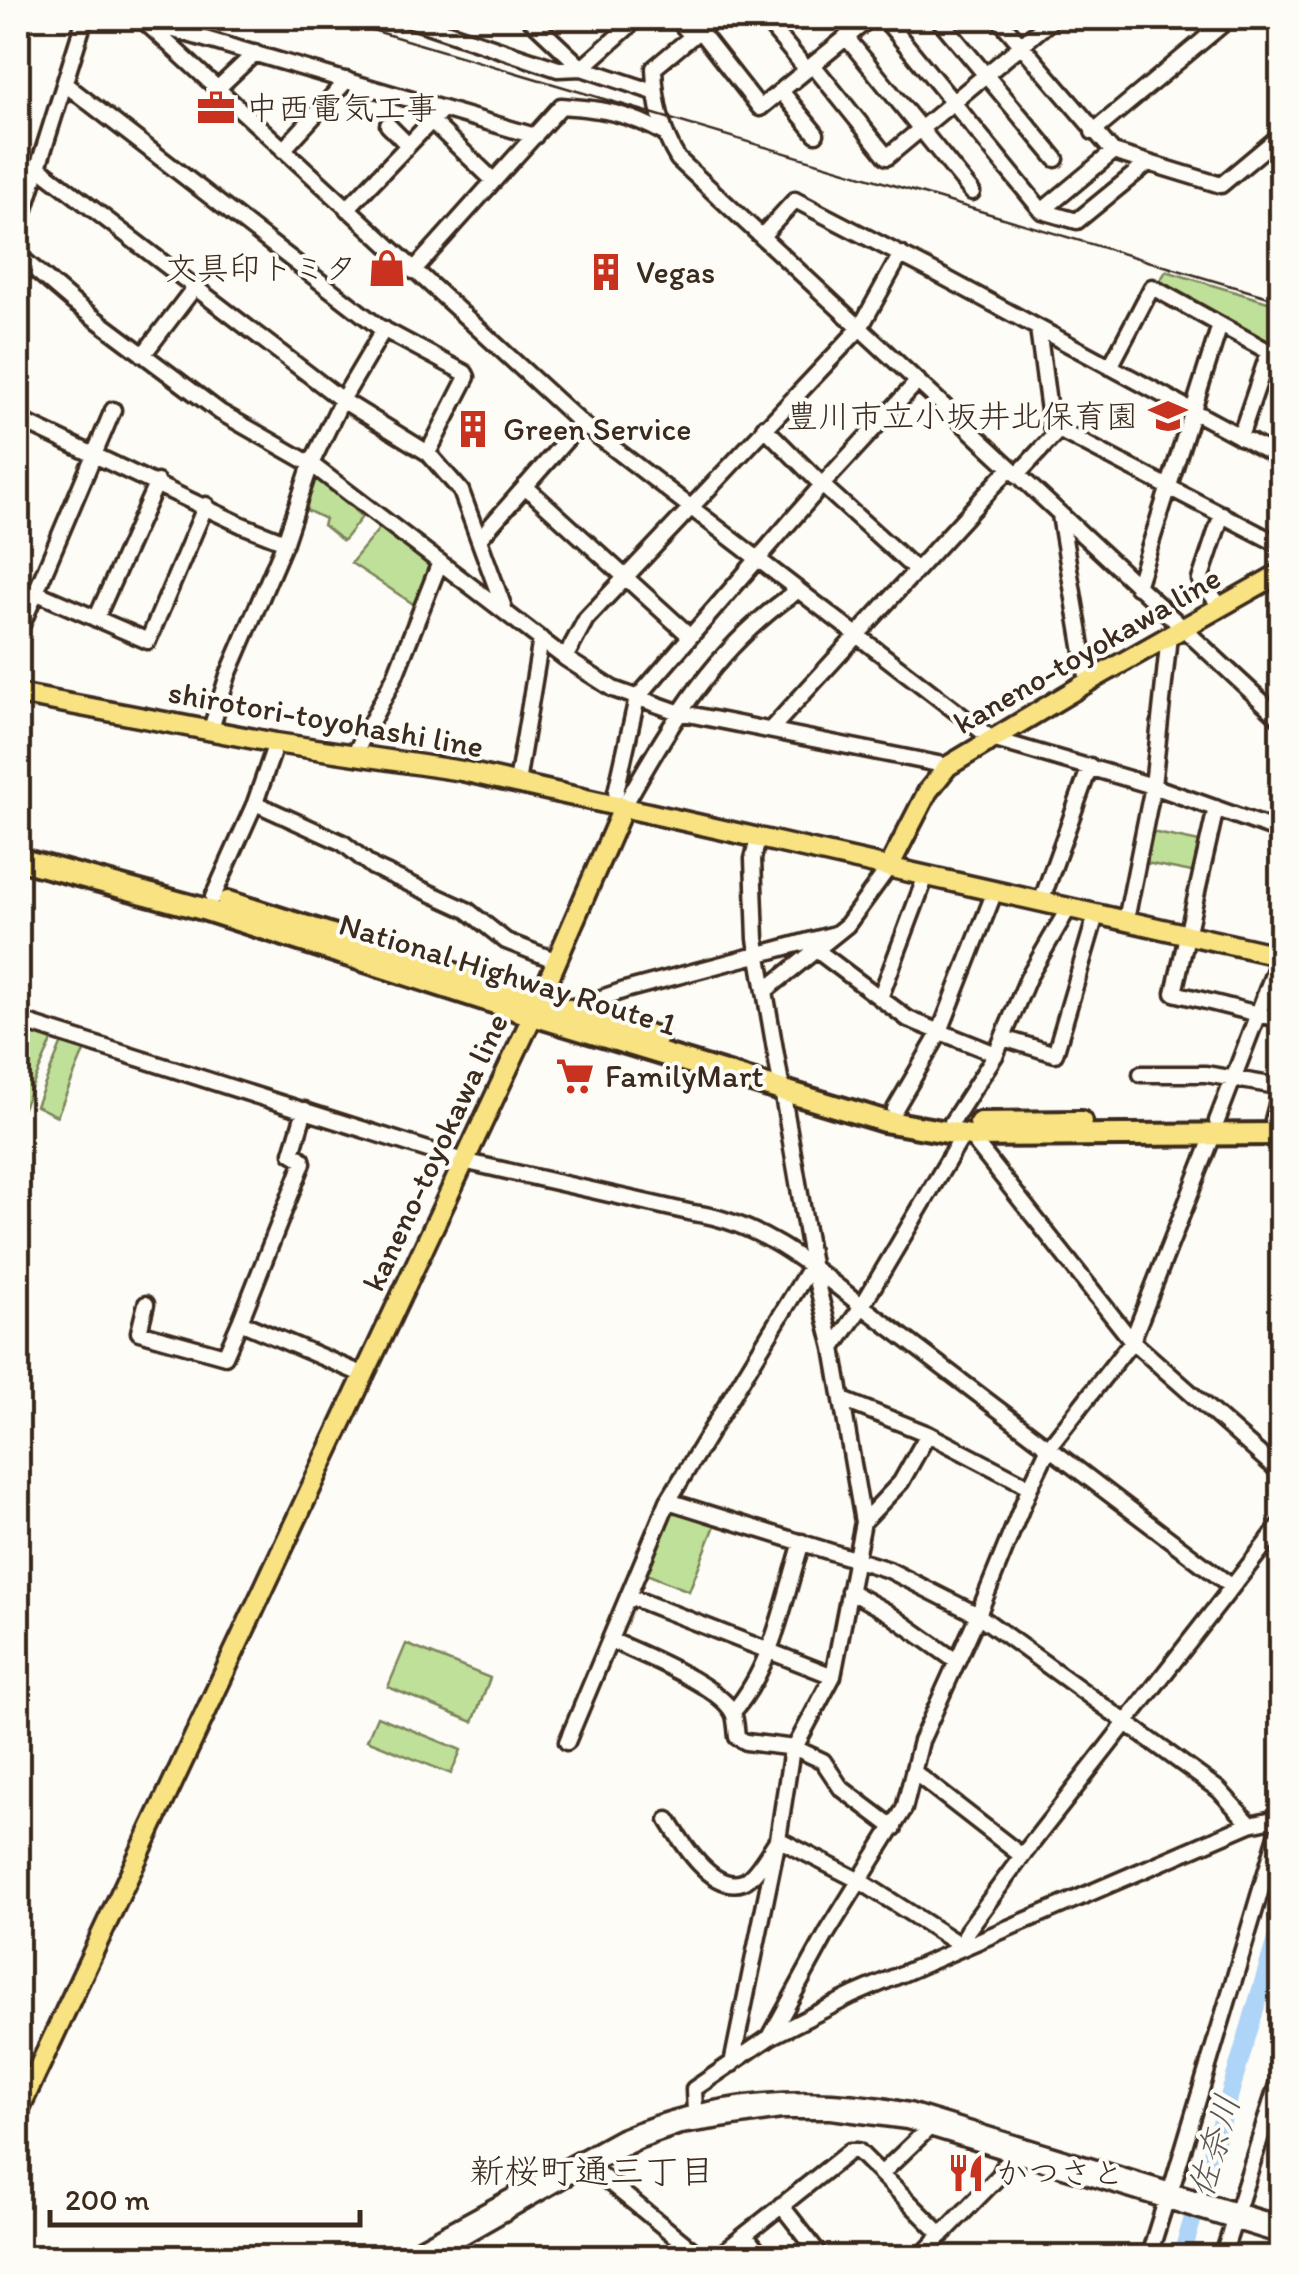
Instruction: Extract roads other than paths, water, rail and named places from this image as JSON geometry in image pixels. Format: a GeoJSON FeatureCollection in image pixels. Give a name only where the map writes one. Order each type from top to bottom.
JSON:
{"type":"FeatureCollection","features":[{"type":"Feature","properties":{"kind":"highway","name":"National Highway Route 1"},"geometry":{"type":"LineString","coordinates":[[18,848],[213,898],[536,1007],[568,1009],[884,1121],[962,1131],[1279,1125]]}},
{"type":"Feature","properties":{"kind":"highway","name":"National Highway Route 1"},"geometry":{"type":"LineString","coordinates":[[18,859],[203,908],[779,1084],[895,1110],[962,1131]]}},
{"type":"Feature","properties":{"kind":"main road","name":"kaneno-toyokawa line"},"geometry":{"type":"LineString","coordinates":[[889,867],[928,791],[948,766],[1282,572]]}},
{"type":"Feature","properties":{"kind":"main road","name":"shirotori-toyohashi line"},"geometry":{"type":"LineString","coordinates":[[18,694],[276,744],[462,771],[620,800]]}},
{"type":"Feature","properties":{"kind":"main road","name":"kaneno-toyokawa line"},"geometry":{"type":"LineString","coordinates":[[18,2112],[536,1007],[620,800]]}},
{"type":"Feature","properties":{"kind":"main road"},"geometry":{"type":"LineString","coordinates":[[620,800],[758,839],[1281,956]]}},
{"type":"Feature","properties":{"kind":"street"},"geometry":{"type":"LineString","coordinates":[[18,231],[84,18]]}},
{"type":"Feature","properties":{"kind":"street"},"geometry":{"type":"LineString","coordinates":[[406,18],[558,69],[582,68],[654,92]]}},
{"type":"Feature","properties":{"kind":"street"},"geometry":{"type":"LineString","coordinates":[[530,18],[582,68]]}},
{"type":"Feature","properties":{"kind":"street"},"geometry":{"type":"LineString","coordinates":[[582,68],[638,18]]}},
{"type":"Feature","properties":{"kind":"street"},"geometry":{"type":"LineString","coordinates":[[676,18],[695,33],[760,108],[870,18]]}},
{"type":"Feature","properties":{"kind":"street"},"geometry":{"type":"LineString","coordinates":[[714,18],[654,68],[654,92],[666,134],[678,158],[1138,588],[1175,632],[1282,720]]}},
{"type":"Feature","properties":{"kind":"street"},"geometry":{"type":"LineString","coordinates":[[764,18],[887,158],[1054,18]]}},
{"type":"Feature","properties":{"kind":"street"},"geometry":{"type":"LineString","coordinates":[[840,18],[921,130],[972,192]]}},
{"type":"Feature","properties":{"kind":"street"},"geometry":{"type":"LineString","coordinates":[[884,18],[1042,211],[1077,221],[1148,163]]}},
{"type":"Feature","properties":{"kind":"street"},"geometry":{"type":"LineString","coordinates":[[938,18],[1056,159]]}},
{"type":"Feature","properties":{"kind":"street"},"geometry":{"type":"LineString","coordinates":[[998,18],[1114,152],[1221,186],[1282,134]]}},
{"type":"Feature","properties":{"kind":"street"},"geometry":{"type":"LineString","coordinates":[[1093,132],[1230,18]]}},
{"type":"Feature","properties":{"kind":"street"},"geometry":{"type":"LineString","coordinates":[[141,19],[534,136]]}},
{"type":"Feature","properties":{"kind":"street"},"geometry":{"type":"LineString","coordinates":[[141,19],[581,422],[796,592],[992,739],[1153,786],[1282,832]]}},
{"type":"Feature","properties":{"kind":"street"},"geometry":{"type":"LineString","coordinates":[[217,88],[255,53]]}},
{"type":"Feature","properties":{"kind":"street"},"geometry":{"type":"LineString","coordinates":[[284,150],[347,80]]}},
{"type":"Feature","properties":{"kind":"street"},"geometry":{"type":"LineString","coordinates":[[65,84],[384,330],[465,373],[467,377],[428,453]]}},
{"type":"Feature","properties":{"kind":"street"},"geometry":{"type":"LineString","coordinates":[[781,91],[816,134]]}},
{"type":"Feature","properties":{"kind":"street"},"geometry":{"type":"LineString","coordinates":[[408,98],[494,181]]}},
{"type":"Feature","properties":{"kind":"street"},"geometry":{"type":"LineString","coordinates":[[414,271],[561,106],[635,116],[666,134]]}},
{"type":"Feature","properties":{"kind":"street"},"geometry":{"type":"LineString","coordinates":[[346,209],[443,109]]}},
{"type":"Feature","properties":{"kind":"street"},"geometry":{"type":"LineString","coordinates":[[388,126],[408,146]]}},
{"type":"Feature","properties":{"kind":"street"},"geometry":{"type":"LineString","coordinates":[[1042,211],[1114,152]]}},
{"type":"Feature","properties":{"kind":"street"},"geometry":{"type":"LineString","coordinates":[[38,167],[342,400],[428,453],[461,490],[504,608]]}},
{"type":"Feature","properties":{"kind":"street"},"geometry":{"type":"LineString","coordinates":[[762,236],[795,200],[1282,459]]}},
{"type":"Feature","properties":{"kind":"street"},"geometry":{"type":"LineString","coordinates":[[565,658],[586,619],[860,328],[900,254]]}},
{"type":"Feature","properties":{"kind":"street"},"geometry":{"type":"LineString","coordinates":[[18,255],[220,412],[311,464],[596,680],[678,712],[948,766]]}},
{"type":"Feature","properties":{"kind":"street"},"geometry":{"type":"LineString","coordinates":[[1110,367],[1152,287],[1275,355],[1240,437]]}},
{"type":"Feature","properties":{"kind":"street"},"geometry":{"type":"LineString","coordinates":[[143,355],[194,288]]}},
{"type":"Feature","properties":{"kind":"street"},"geometry":{"type":"LineString","coordinates":[[1138,588],[1220,325]]}},
{"type":"Feature","properties":{"kind":"street"},"geometry":{"type":"LineString","coordinates":[[1038,328],[1051,426],[1282,546]]}},
{"type":"Feature","properties":{"kind":"street"},"geometry":{"type":"LineString","coordinates":[[210,732],[228,675],[285,542],[311,464],[342,400],[384,330]]}},
{"type":"Feature","properties":{"kind":"street"},"geometry":{"type":"LineString","coordinates":[[620,800],[637,698],[918,381]]}},
{"type":"Feature","properties":{"kind":"street"},"geometry":{"type":"LineString","coordinates":[[18,634],[113,410]]}},
{"type":"Feature","properties":{"kind":"street"},"geometry":{"type":"LineString","coordinates":[[18,418],[285,542]]}},
{"type":"Feature","properties":{"kind":"street"},"geometry":{"type":"LineString","coordinates":[[480,538],[581,422]]}},
{"type":"Feature","properties":{"kind":"street"},"geometry":{"type":"LineString","coordinates":[[764,428],[916,570]]}},
{"type":"Feature","properties":{"kind":"street"},"geometry":{"type":"LineString","coordinates":[[772,728],[916,570],[1058,431]]}},
{"type":"Feature","properties":{"kind":"street"},"geometry":{"type":"LineString","coordinates":[[96,618],[157,482]]}},
{"type":"Feature","properties":{"kind":"street"},"geometry":{"type":"LineString","coordinates":[[525,486],[690,636]]}},
{"type":"Feature","properties":{"kind":"street"},"geometry":{"type":"LineString","coordinates":[[36,592],[148,641],[206,505]]}},
{"type":"Feature","properties":{"kind":"street"},"geometry":{"type":"LineString","coordinates":[[1220,607],[1200,580],[1222,514]]}},
{"type":"Feature","properties":{"kind":"street"},"geometry":{"type":"LineString","coordinates":[[1060,515],[1088,682]]}},
{"type":"Feature","properties":{"kind":"street"},"geometry":{"type":"LineString","coordinates":[[354,755],[395,676],[440,562]]}},
{"type":"Feature","properties":{"kind":"street"},"geometry":{"type":"LineString","coordinates":[[620,800],[678,712],[729,648],[796,592]]}},
{"type":"Feature","properties":{"kind":"street"},"geometry":{"type":"LineString","coordinates":[[1126,920],[1153,786],[1175,632]]}},
{"type":"Feature","properties":{"kind":"street"},"geometry":{"type":"LineString","coordinates":[[517,783],[542,639]]}},
{"type":"Feature","properties":{"kind":"street"},"geometry":{"type":"LineString","coordinates":[[213,898],[276,744]]}},
{"type":"Feature","properties":{"kind":"street"},"geometry":{"type":"LineString","coordinates":[[1042,902],[1090,766]]}},
{"type":"Feature","properties":{"kind":"street"},"geometry":{"type":"LineString","coordinates":[[255,803],[342,842],[374,867],[466,910],[506,940],[557,961]]}},
{"type":"Feature","properties":{"kind":"street"},"geometry":{"type":"LineString","coordinates":[[1216,808],[1174,994],[1282,1020]]}},
{"type":"Feature","properties":{"kind":"street"},"geometry":{"type":"LineString","coordinates":[[732,2064],[778,1840],[791,1756],[833,1676],[863,1522],[844,1400],[812,1264],[758,954],[753,859],[758,839]]}},
{"type":"Feature","properties":{"kind":"street"},"geometry":{"type":"LineString","coordinates":[[766,990],[858,913],[889,867]]}},
{"type":"Feature","properties":{"kind":"street"},"geometry":{"type":"LineString","coordinates":[[880,998],[926,876]]}},
{"type":"Feature","properties":{"kind":"street"},"geometry":{"type":"LineString","coordinates":[[895,1110],[939,1034],[995,892]]}},
{"type":"Feature","properties":{"kind":"street"},"geometry":{"type":"LineString","coordinates":[[834,1348],[962,1131],[1028,978],[1068,909]]}},
{"type":"Feature","properties":{"kind":"street"},"geometry":{"type":"LineString","coordinates":[[1003,1038],[1055,1054],[1096,915]]}},
{"type":"Feature","properties":{"kind":"street"},"geometry":{"type":"LineString","coordinates":[[568,1009],[835,934]]}},
{"type":"Feature","properties":{"kind":"street"},"geometry":{"type":"LineString","coordinates":[[815,950],[908,1020],[996,1054]]}},
{"type":"Feature","properties":{"kind":"street"},"geometry":{"type":"LineString","coordinates":[[770,2037],[827,1934],[904,1809],[920,1741],[1049,1446],[1132,1341],[1281,956]]}},
{"type":"Feature","properties":{"kind":"street"},"geometry":{"type":"LineString","coordinates":[[18,1020],[464,1161],[720,1216],[812,1264],[1231,1586]]}},
{"type":"Feature","properties":{"kind":"street"},"geometry":{"type":"LineString","coordinates":[[1141,1074],[1206,1074],[1281,1087],[1279,1125]]}},
{"type":"Feature","properties":{"kind":"street"},"geometry":{"type":"LineString","coordinates":[[146,1304],[140,1332],[226,1356],[302,1163],[292,1153],[305,1110]]}},
{"type":"Feature","properties":{"kind":"street"},"geometry":{"type":"LineString","coordinates":[[962,1131],[1132,1341],[1282,1474]]}},
{"type":"Feature","properties":{"kind":"street"},"geometry":{"type":"LineString","coordinates":[[567,1742],[668,1501],[812,1264]]}},
{"type":"Feature","properties":{"kind":"street"},"geometry":{"type":"LineString","coordinates":[[240,1322],[364,1375]]}},
{"type":"Feature","properties":{"kind":"street"},"geometry":{"type":"LineString","coordinates":[[844,1400],[928,1434],[1030,1487]]}},
{"type":"Feature","properties":{"kind":"street"},"geometry":{"type":"LineString","coordinates":[[863,1522],[901,1482],[928,1434]]}},
{"type":"Feature","properties":{"kind":"street"},"geometry":{"type":"LineString","coordinates":[[668,1501],[889,1570],[978,1615],[1219,1790],[1250,1824]]}},
{"type":"Feature","properties":{"kind":"street"},"geometry":{"type":"LineString","coordinates":[[963,1947],[967,1932],[1022,1856],[1282,1523]]}},
{"type":"Feature","properties":{"kind":"street"},"geometry":{"type":"LineString","coordinates":[[733,1712],[753,1689],[802,1542]]}},
{"type":"Feature","properties":{"kind":"street"},"geometry":{"type":"LineString","coordinates":[[849,1591],[887,1612],[956,1661]]}},
{"type":"Feature","properties":{"kind":"street"},"geometry":{"type":"LineString","coordinates":[[628,1596],[833,1676]]}},
{"type":"Feature","properties":{"kind":"street"},"geometry":{"type":"LineString","coordinates":[[610,1640],[671,1665],[733,1712],[738,1737],[746,1742],[795,1748],[823,1762],[841,1788],[894,1828]]}},
{"type":"Feature","properties":{"kind":"street"},"geometry":{"type":"LineString","coordinates":[[914,1772],[1022,1856]]}},
{"type":"Feature","properties":{"kind":"street"},"geometry":{"type":"LineString","coordinates":[[695,2113],[694,2089],[770,2037],[853,1994],[1250,1824],[1282,1818],[1172,2196],[1148,2258]]}},
{"type":"Feature","properties":{"kind":"street"},"geometry":{"type":"LineString","coordinates":[[668,1820],[689,1852],[714,1878],[739,1884],[747,1880],[778,1840]]}},
{"type":"Feature","properties":{"kind":"street"},"geometry":{"type":"LineString","coordinates":[[778,1840],[860,1881],[963,1947]]}},
{"type":"Feature","properties":{"kind":"street"},"geometry":{"type":"LineString","coordinates":[[1222,2258],[1230,2214],[1282,2069]]}},
{"type":"Feature","properties":{"kind":"street"},"geometry":{"type":"LineString","coordinates":[[400,2258],[585,2154],[657,2122],[778,2100],[848,2102],[909,2111],[1230,2214],[1282,2225]]}},
{"type":"Feature","properties":{"kind":"street"},"geometry":{"type":"LineString","coordinates":[[425,2258],[588,2164],[680,2126],[750,2114],[831,2111],[883,2116],[1013,2147]]}},
{"type":"Feature","properties":{"kind":"street"},"geometry":{"type":"LineString","coordinates":[[881,2174],[928,2128]]}},
{"type":"Feature","properties":{"kind":"street"},"geometry":{"type":"LineString","coordinates":[[920,2258],[1000,2174],[1013,2147]]}},
{"type":"Feature","properties":{"kind":"street"},"geometry":{"type":"LineString","coordinates":[[716,2258],[850,2151],[858,2151],[942,2235]]}},
{"type":"Feature","properties":{"kind":"street"},"geometry":{"type":"LineString","coordinates":[[588,2164],[702,2258]]}},
{"type":"Feature","properties":{"kind":"street"},"geometry":{"type":"LineString","coordinates":[[781,2205],[817,2251]]}},
{"type":"Feature","properties":{"kind":"street"},"geometry":{"type":"LineString","coordinates":[[1230,2214],[1282,2236]]}},
{"type":"Feature","properties":{"kind":"street"},"geometry":{"type":"LineString","coordinates":[[745,2235],[763,2258]]}},
{"type":"Feature","properties":{"kind":"waterway","name":"佐奈川"},"geometry":{"type":"LineString","coordinates":[[1181,2258],[1282,1919]]}},
{"type":"Feature","properties":{"kind":"railway"},"geometry":{"type":"LineString","coordinates":[[332,18],[1282,301]]}},
{"type":"Feature","properties":{"kind":"place","name":"中西電気工事"},"geometry":{"type":"Point","coordinates":[216,108]}},
{"type":"Feature","properties":{"kind":"place","name":"文具印トミタ"},"geometry":{"type":"Point","coordinates":[387,268]}},
{"type":"Feature","properties":{"kind":"place","name":"Vegas"},"geometry":{"type":"Point","coordinates":[606,272]}},
{"type":"Feature","properties":{"kind":"place","name":"豊川市立小坂井北保育園"},"geometry":{"type":"Point","coordinates":[1168,416]}},
{"type":"Feature","properties":{"kind":"place","name":"Green Service"},"geometry":{"type":"Point","coordinates":[473,429]}},
{"type":"Feature","properties":{"kind":"place","name":"FamilyMart"},"geometry":{"type":"Point","coordinates":[575,1076]}},
{"type":"Feature","properties":{"kind":"place","name":"かつさと"},"geometry":{"type":"Point","coordinates":[966,2173]}},
{"type":"Feature","properties":{"kind":"district","name":"新桜町通三丁目"},"geometry":{"type":"Point","coordinates":[592,2171]}}]}
